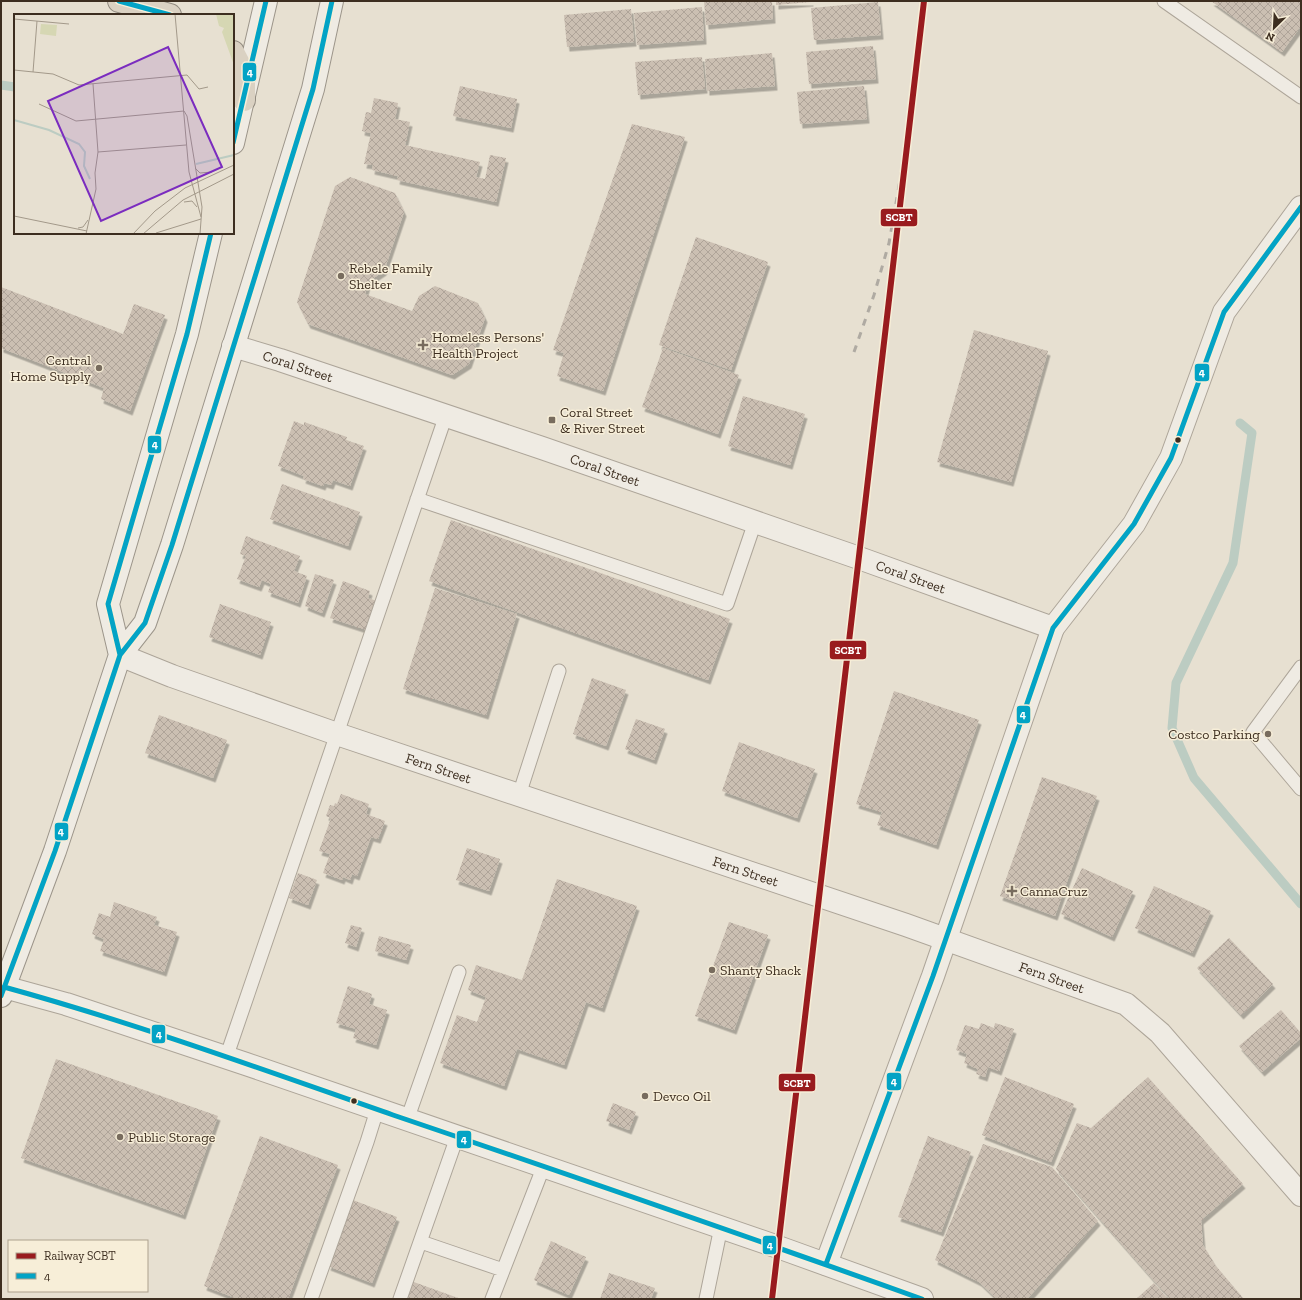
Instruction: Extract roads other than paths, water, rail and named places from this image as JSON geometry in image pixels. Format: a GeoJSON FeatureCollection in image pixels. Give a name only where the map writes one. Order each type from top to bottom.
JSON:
{"type":"FeatureCollection","features":[{"type":"Feature","properties":{"kind":"highway"},"geometry":{"type":"LineString","coordinates":[[119,1],[166,14]]}},
{"type":"Feature","properties":{"kind":"highway"},"geometry":{"type":"LineString","coordinates":[[234,54],[244,73],[244,100]]}},
{"type":"Feature","properties":{"kind":"street"},"geometry":{"type":"LineString","coordinates":[[234,139],[266,1]]}},
{"type":"Feature","properties":{"kind":"street"},"geometry":{"type":"LineString","coordinates":[[332,1],[313,89],[233,346],[203,451],[145,623],[120,655],[55,851],[2,990],[66,1004],[826,1264],[922,1299]]}},
{"type":"Feature","properties":{"kind":"street"},"geometry":{"type":"LineString","coordinates":[[826,1264],[946,939],[1053,628],[1134,524],[1170,458],[1224,312],[1301,207]]}},
{"type":"Feature","properties":{"kind":"street"},"geometry":{"type":"LineString","coordinates":[[120,655],[108,604],[187,334],[211,234]]}},
{"type":"Feature","properties":{"kind":"street","name":"Coral Street"},"geometry":{"type":"LineString","coordinates":[[233,346],[446,415],[755,522],[1053,628]]}},
{"type":"Feature","properties":{"kind":"street","name":"Fern Street"},"geometry":{"type":"LineString","coordinates":[[120,655],[172,676],[337,734],[946,939],[1126,1004],[1160,1034],[1301,1195]]}},
{"type":"Feature","properties":{"kind":"lane"},"geometry":{"type":"LineString","coordinates":[[1164,1],[1301,97]]}},
{"type":"Feature","properties":{"kind":"lane"},"geometry":{"type":"LineString","coordinates":[[226,1058],[446,415]]}},
{"type":"Feature","properties":{"kind":"lane"},"geometry":{"type":"LineString","coordinates":[[417,499],[726,604],[755,522]]}},
{"type":"Feature","properties":{"kind":"lane"},"geometry":{"type":"LineString","coordinates":[[1301,667],[1254,732],[1301,789]]}},
{"type":"Feature","properties":{"kind":"lane"},"geometry":{"type":"LineString","coordinates":[[519,796],[559,671]]}},
{"type":"Feature","properties":{"kind":"lane"},"geometry":{"type":"LineString","coordinates":[[407,1120],[459,972]]}},
{"type":"Feature","properties":{"kind":"lane"},"geometry":{"type":"LineString","coordinates":[[311,1299],[377,1110]]}},
{"type":"Feature","properties":{"kind":"lane"},"geometry":{"type":"LineString","coordinates":[[400,1299],[457,1137]]}},
{"type":"Feature","properties":{"kind":"lane"},"geometry":{"type":"LineString","coordinates":[[492,1299],[543,1168]]}},
{"type":"Feature","properties":{"kind":"lane"},"geometry":{"type":"LineString","coordinates":[[706,1299],[721,1228]]}},
{"type":"Feature","properties":{"kind":"lane"},"geometry":{"type":"LineString","coordinates":[[421,1242],[503,1270]]}},
{"type":"Feature","properties":{"kind":"waterway"},"geometry":{"type":"LineString","coordinates":[[1,85],[14,87]]}},
{"type":"Feature","properties":{"kind":"waterway"},"geometry":{"type":"LineString","coordinates":[[1240,423],[1252,433],[1233,563],[1176,683],[1172,728],[1194,778],[1301,904]]}},
{"type":"Feature","properties":{"kind":"railway"},"geometry":{"type":"LineString","coordinates":[[854,352],[874,295],[889,243],[909,129]]}},
{"type":"Feature","properties":{"kind":"rail line","name":"SCBT"},"geometry":{"type":"LineString","coordinates":[[772,1299],[924,1]]}},
{"type":"Feature","properties":{"kind":"place","name":"Rebele Family Shelter"},"geometry":{"type":"Point","coordinates":[341,276]}},
{"type":"Feature","properties":{"kind":"place","name":"Homeless Persons' Health Project"},"geometry":{"type":"Point","coordinates":[423,345]}},
{"type":"Feature","properties":{"kind":"place","name":"Central Home Supply"},"geometry":{"type":"Point","coordinates":[99,368]}},
{"type":"Feature","properties":{"kind":"place","name":"Coral Street & River Street"},"geometry":{"type":"Point","coordinates":[552,420]}},
{"type":"Feature","properties":{"kind":"place","name":"Costco Parking"},"geometry":{"type":"Point","coordinates":[1268,734]}},
{"type":"Feature","properties":{"kind":"place","name":"CannaCruz"},"geometry":{"type":"Point","coordinates":[1012,891]}},
{"type":"Feature","properties":{"kind":"place","name":"Shanty Shack"},"geometry":{"type":"Point","coordinates":[712,970]}},
{"type":"Feature","properties":{"kind":"place","name":"Devco Oil"},"geometry":{"type":"Point","coordinates":[645,1096]}},
{"type":"Feature","properties":{"kind":"place","name":"Public Storage"},"geometry":{"type":"Point","coordinates":[120,1137]}}]}
